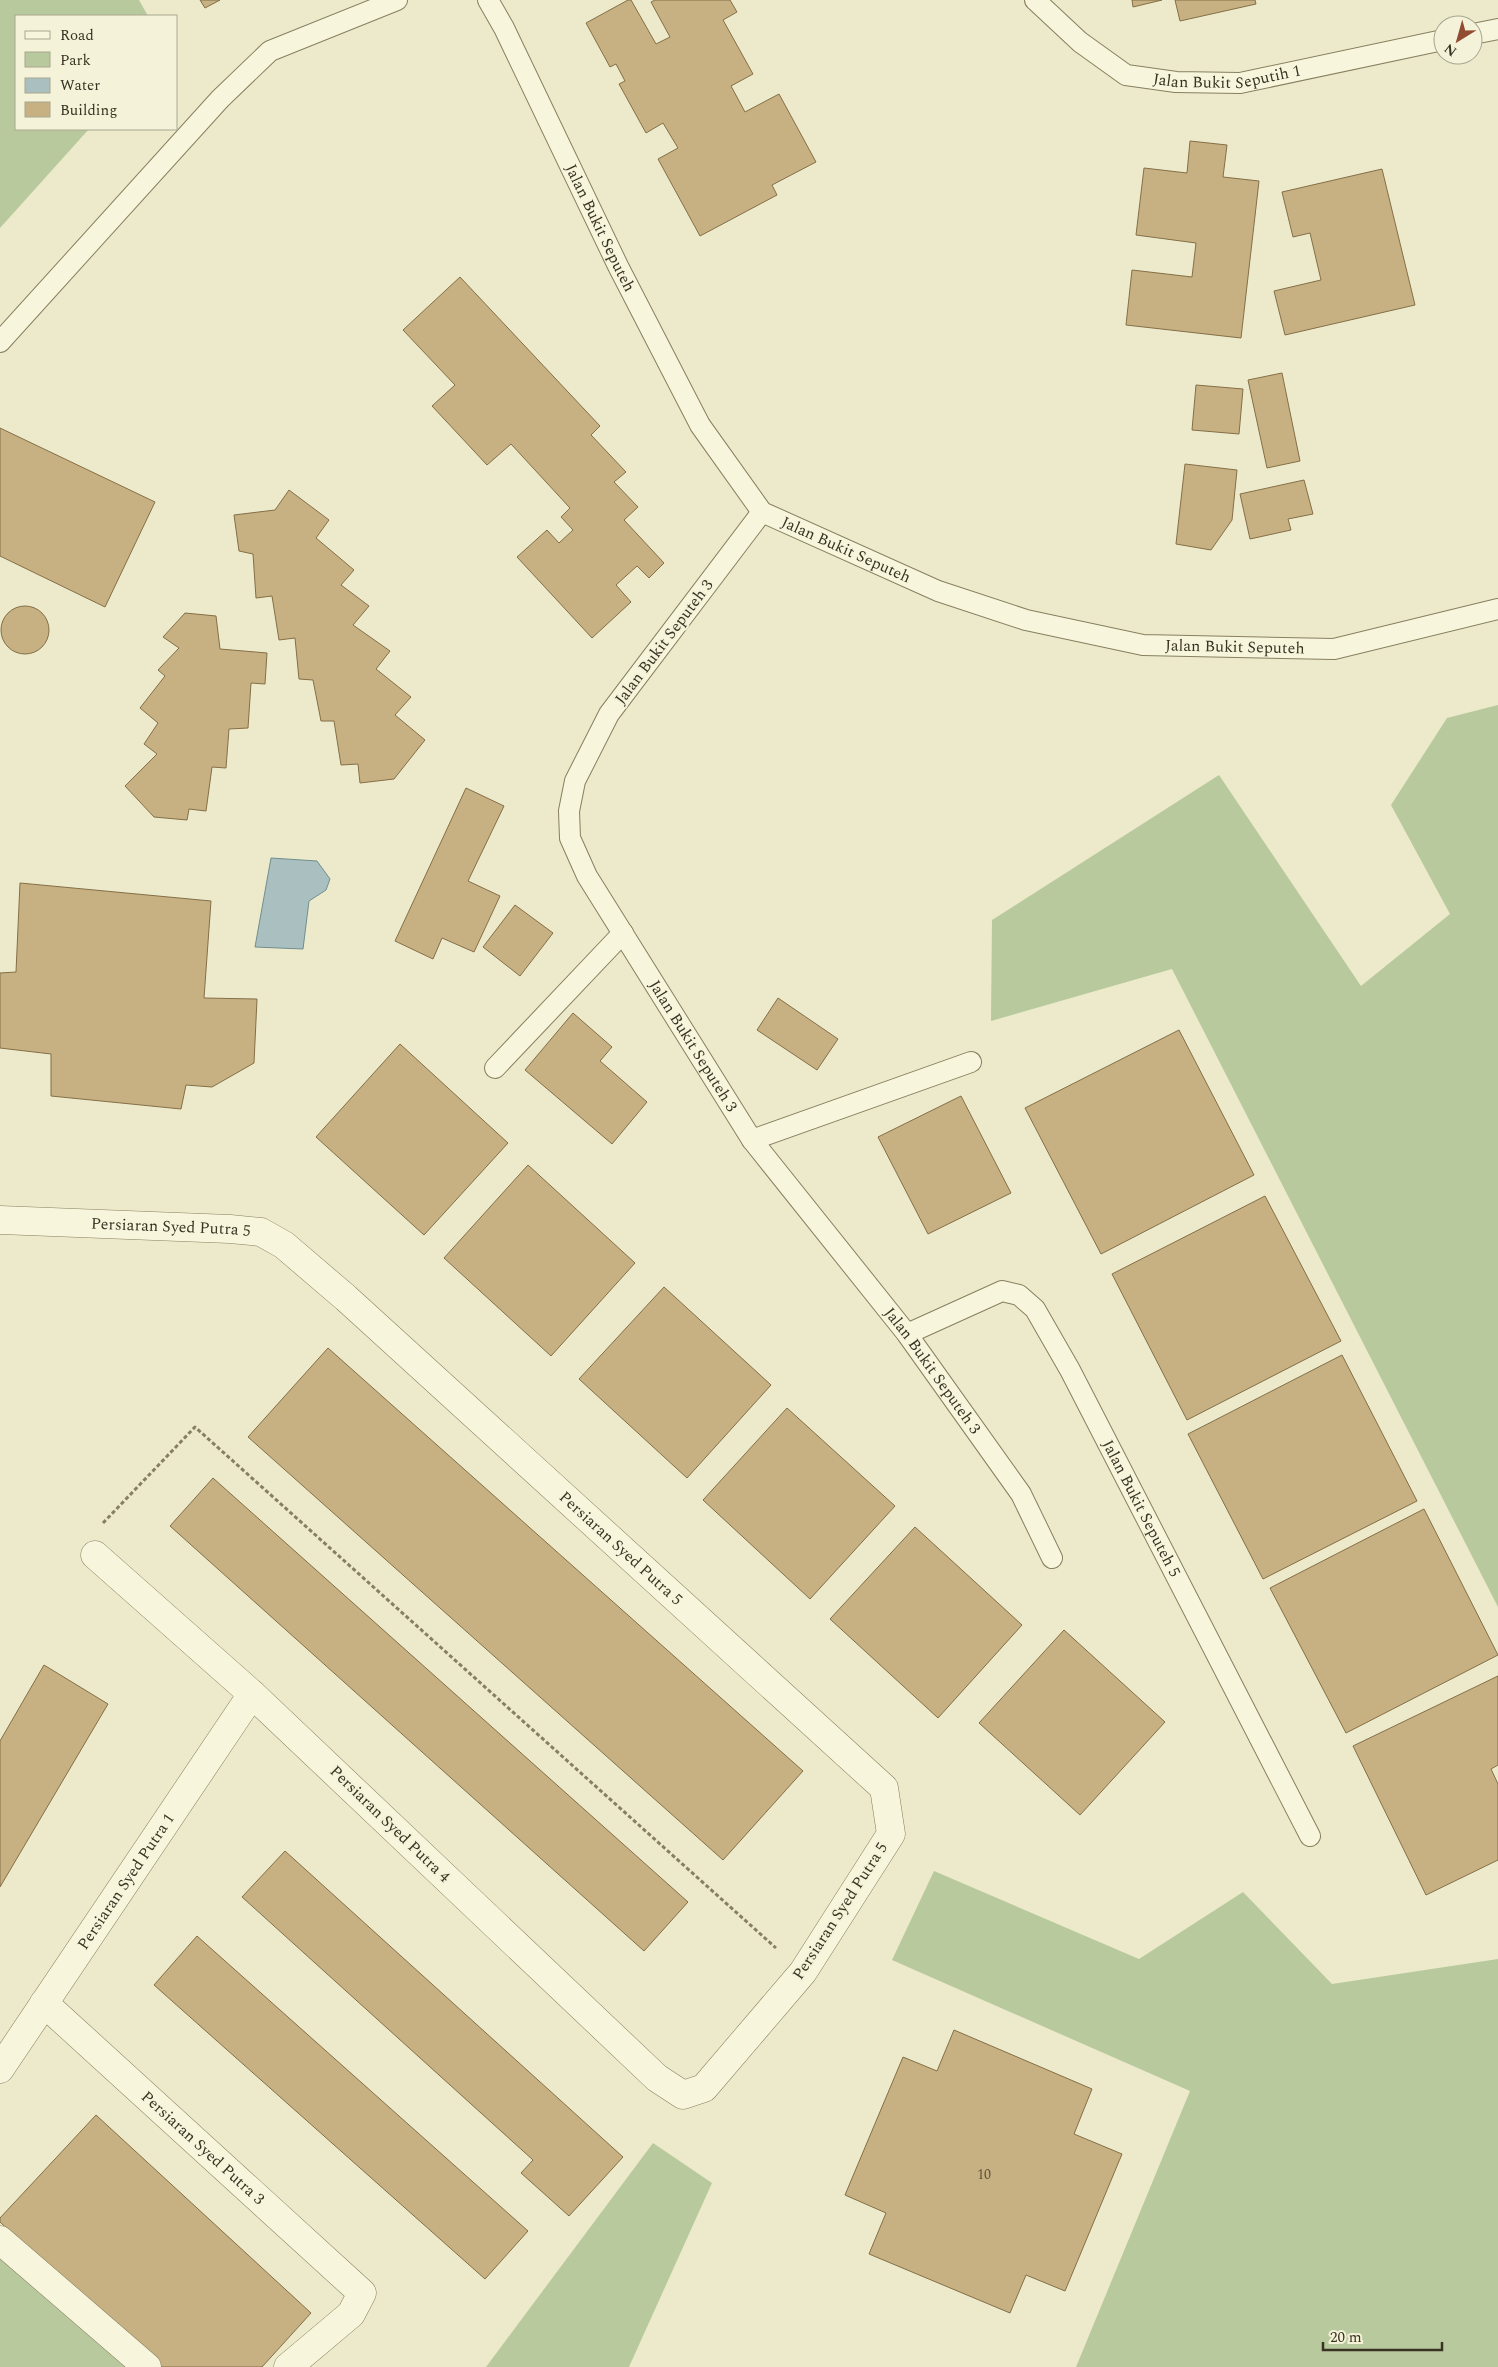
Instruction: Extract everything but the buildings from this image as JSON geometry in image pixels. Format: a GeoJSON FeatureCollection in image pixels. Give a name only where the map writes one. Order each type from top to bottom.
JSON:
{"type":"FeatureCollection","features":[{"type":"Feature","properties":{"kind":"street","name":"Persiaran Syed Putra 5"},"geometry":{"type":"LineString","coordinates":[[0,1220],[230,1229],[261,1232],[284,1245],[346,1298],[884,1788],[891,1834],[803,1972],[704,2088],[683,2094]]}},
{"type":"Feature","properties":{"kind":"street","name":"Persiaran Syed Putra 4"},"geometry":{"type":"LineString","coordinates":[[94,1555],[252,1694],[657,2078],[683,2094]]}},
{"type":"Feature","properties":{"kind":"street","name":"Persiaran Syed Putra 1"},"geometry":{"type":"LineString","coordinates":[[0,2068],[252,1694]]}},
{"type":"Feature","properties":{"kind":"street","name":"Persiaran Syed Putra 3"},"geometry":{"type":"LineString","coordinates":[[44,2003],[362,2293],[351,2314],[288,2367]]}},
{"type":"Feature","properties":{"kind":"street"},"geometry":{"type":"LineString","coordinates":[[0,2240],[147,2367]]}},
{"type":"Feature","properties":{"kind":"lane"},"geometry":{"type":"LineString","coordinates":[[0,342],[220,99],[270,51],[397,0]]}},
{"type":"Feature","properties":{"kind":"lane","name":"Jalan Bukit Seputeh"},"geometry":{"type":"LineString","coordinates":[[488,0],[504,28],[618,266],[700,426],[762,512],[938,591],[1026,620],[1143,646],[1334,649],[1498,608]]}},
{"type":"Feature","properties":{"kind":"lane","name":"Jalan Bukit Seputih 1"},"geometry":{"type":"LineString","coordinates":[[1035,0],[1080,42],[1126,74],[1176,82],[1240,82],[1433,42]]}},
{"type":"Feature","properties":{"kind":"lane"},"geometry":{"type":"LineString","coordinates":[[1483,32],[1498,29]]}},
{"type":"Feature","properties":{"kind":"lane","name":"Jalan Bukit Seputeh 3"},"geometry":{"type":"LineString","coordinates":[[762,512],[609,714],[575,781],[569,811],[570,838],[588,876],[752,1140],[907,1334],[1021,1494],[1052,1558]]}},
{"type":"Feature","properties":{"kind":"lane"},"geometry":{"type":"LineString","coordinates":[[495,1068],[623,933]]}},
{"type":"Feature","properties":{"kind":"lane"},"geometry":{"type":"LineString","coordinates":[[752,1140],[971,1062]]}},
{"type":"Feature","properties":{"kind":"lane","name":"Jalan Bukit Seputeh 5"},"geometry":{"type":"LineString","coordinates":[[907,1334],[1002,1291],[1019,1295],[1035,1309],[1070,1370],[1310,1836]]}},
{"type":"Feature","properties":{"kind":"path"},"geometry":{"type":"LineString","coordinates":[[94,1555],[89,1538],[195,1427],[803,1972]]}},
{"type":"Feature","properties":{"kind":"green space"},"geometry":{"type":"Polygon","coordinates":[[[0,0],[139,0],[147,15],[15,15],[15,130],[88,130],[0,228],[0,0]]]}},
{"type":"Feature","properties":{"kind":"green space"},"geometry":{"type":"Polygon","coordinates":[[[1498,705],[1498,1607],[1172,969],[991,1021],[992,920],[1219,775],[1361,986],[1450,914],[1391,805],[1447,718],[1498,705]]]}},
{"type":"Feature","properties":{"kind":"green space"},"geometry":{"type":"Polygon","coordinates":[[[934,1871],[1139,1959],[1243,1892],[1332,1984],[1498,1959],[1498,2367],[1076,2367],[1190,2091],[892,1960],[934,1871]]]}},
{"type":"Feature","properties":{"kind":"green space"},"geometry":{"type":"Polygon","coordinates":[[[653,2143],[712,2183],[629,2367],[486,2367],[653,2143]]]}},
{"type":"Feature","properties":{"kind":"green space"},"geometry":{"type":"Polygon","coordinates":[[[0,2256],[138,2367],[0,2367],[0,2256]]]}},
{"type":"Feature","properties":{"kind":"water"},"geometry":{"type":"Polygon","coordinates":[[[271,858],[317,861],[330,879],[326,890],[309,901],[303,949],[255,947],[271,858]]]}}]}
